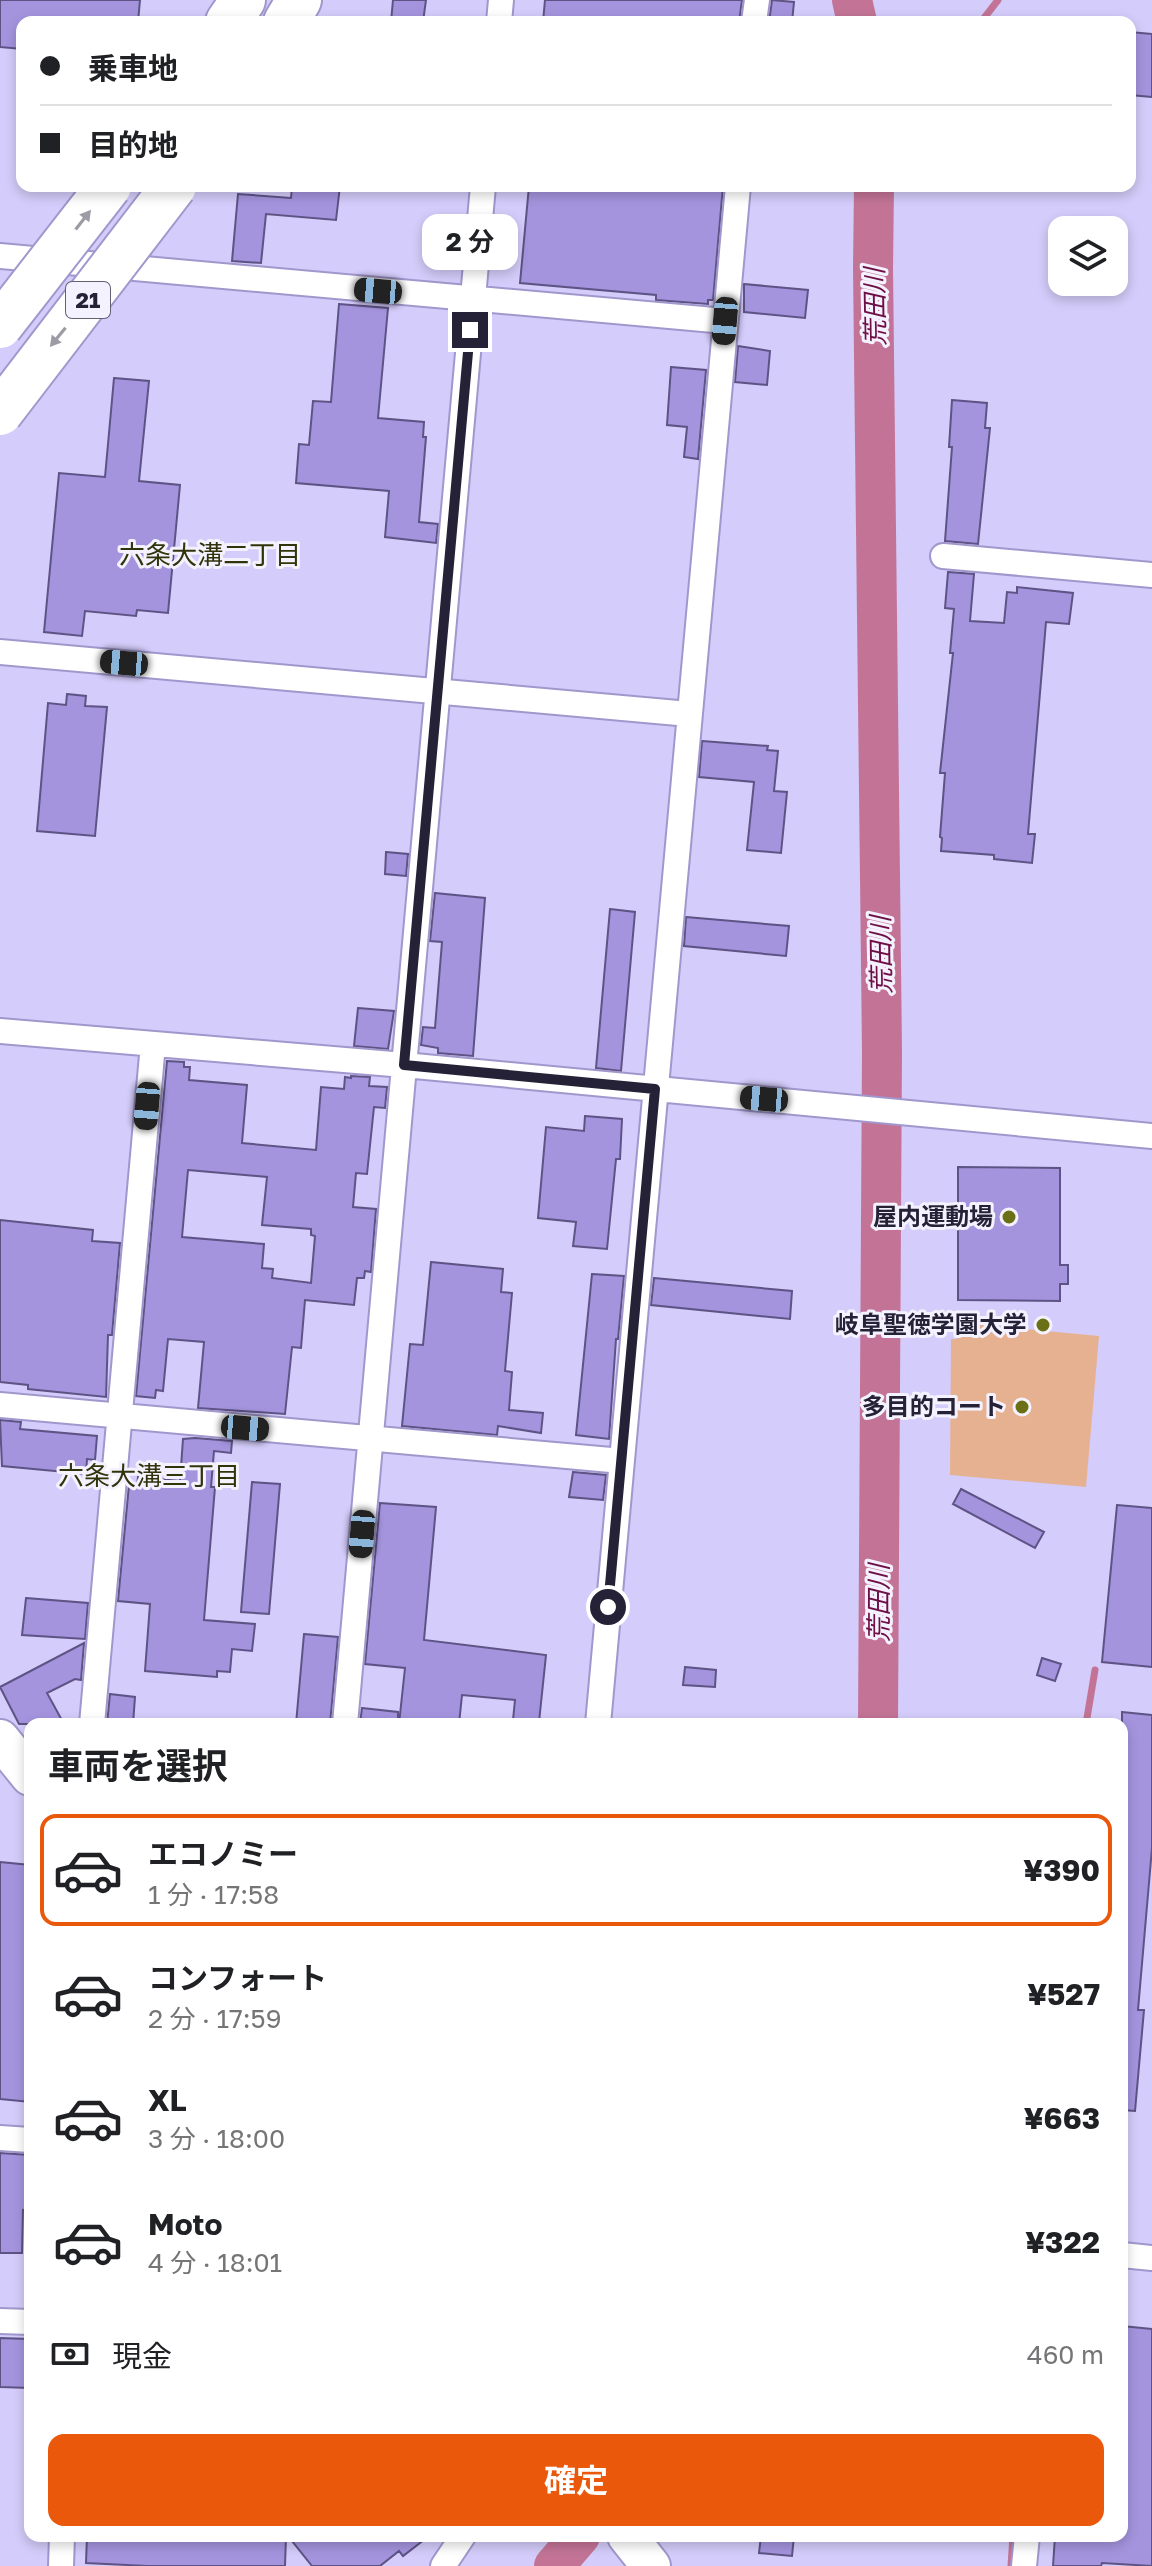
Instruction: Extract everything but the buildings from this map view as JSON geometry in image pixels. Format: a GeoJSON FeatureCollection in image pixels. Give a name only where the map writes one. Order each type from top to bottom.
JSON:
{"type":"FeatureCollection","features":[{"type":"Feature","properties":{"kind":"highway","name":"21"},"geometry":{"type":"LineString","coordinates":[[0,326],[104,192]]}},
{"type":"Feature","properties":{"kind":"highway","name":"21"},"geometry":{"type":"LineString","coordinates":[[0,413],[169,192]]}},
{"type":"Feature","properties":{"kind":"main road"},"geometry":{"type":"LineString","coordinates":[[0,1739],[24,1769]]}},
{"type":"Feature","properties":{"kind":"street"},"geometry":{"type":"LineString","coordinates":[[346,1718],[482,192]]}},
{"type":"Feature","properties":{"kind":"street"},"geometry":{"type":"LineString","coordinates":[[599,1718],[737,192]]}},
{"type":"Feature","properties":{"kind":"street"},"geometry":{"type":"LineString","coordinates":[[0,256],[725,321]]}},
{"type":"Feature","properties":{"kind":"street"},"geometry":{"type":"LineString","coordinates":[[943,556],[1152,575]]}},
{"type":"Feature","properties":{"kind":"street"},"geometry":{"type":"LineString","coordinates":[[0,652],[689,714]]}},
{"type":"Feature","properties":{"kind":"street"},"geometry":{"type":"LineString","coordinates":[[0,1031],[404,1065],[1152,1136]]}},
{"type":"Feature","properties":{"kind":"street"},"geometry":{"type":"LineString","coordinates":[[93,1718],[153,1044]]}},
{"type":"Feature","properties":{"kind":"street"},"geometry":{"type":"LineString","coordinates":[[0,1405],[622,1461]]}},
{"type":"Feature","properties":{"kind":"street"},"geometry":{"type":"LineString","coordinates":[[0,2138],[24,2140]]}},
{"type":"Feature","properties":{"kind":"street"},"geometry":{"type":"LineString","coordinates":[[1128,2256],[1152,2258]]}},
{"type":"Feature","properties":{"kind":"street"},"geometry":{"type":"LineString","coordinates":[[0,2321],[24,2322]]}},
{"type":"Feature","properties":{"kind":"street"},"geometry":{"type":"LineString","coordinates":[[61,2566],[62,2542]]}},
{"type":"Feature","properties":{"kind":"street"},"geometry":{"type":"LineString","coordinates":[[443,2566],[459,2542]]}},
{"type":"Feature","properties":{"kind":"street"},"geometry":{"type":"LineString","coordinates":[[1024,2566],[1026,2542]]}},
{"type":"Feature","properties":{"kind":"shaded area","name":"多目的コート"},"geometry":{"type":"Polygon","coordinates":[[[959,1323],[1099,1336],[1086,1487],[950,1475],[951,1339],[957,1339],[959,1323]]]}},
{"type":"Feature","properties":{"kind":"waterway","name":"荒田川"},"geometry":{"type":"LineString","coordinates":[[852,0],[856,16]]}},
{"type":"Feature","properties":{"kind":"waterway","name":"荒田川"},"geometry":{"type":"LineString","coordinates":[[986,16],[998,0]]}},
{"type":"Feature","properties":{"kind":"waterway","name":"荒田川"},"geometry":{"type":"LineString","coordinates":[[874,192],[882,1052],[878,1718]]}},
{"type":"Feature","properties":{"kind":"waterway"},"geometry":{"type":"LineString","coordinates":[[1087,1718],[1095,1670]]}},
{"type":"Feature","properties":{"kind":"waterway","name":"荒田川"},"geometry":{"type":"LineString","coordinates":[[554,2566],[575,2542]]}},
{"type":"Feature","properties":{"kind":"waterway"},"geometry":{"type":"LineString","coordinates":[[1011,2566],[1013,2542]]}},
{"type":"Feature","properties":{"kind":"place","name":"屋内運動場"},"geometry":{"type":"Point","coordinates":[1009,1217]}},
{"type":"Feature","properties":{"kind":"place","name":"岐阜聖徳学園大学"},"geometry":{"type":"Point","coordinates":[1043,1325]}},
{"type":"Feature","properties":{"kind":"place","name":"多目的コート"},"geometry":{"type":"Point","coordinates":[1022,1407]}},
{"type":"Feature","properties":{"kind":"district","name":"六条大溝二丁目"},"geometry":{"type":"Point","coordinates":[210,555]}},
{"type":"Feature","properties":{"kind":"district","name":"六条大溝三丁目"},"geometry":{"type":"Point","coordinates":[149,1476]}},
{"type":"Feature","properties":{"kind":"route"},"geometry":{"type":"LineString","coordinates":[[470,330],[404,1065],[655,1089],[608,1607]]}}]}
